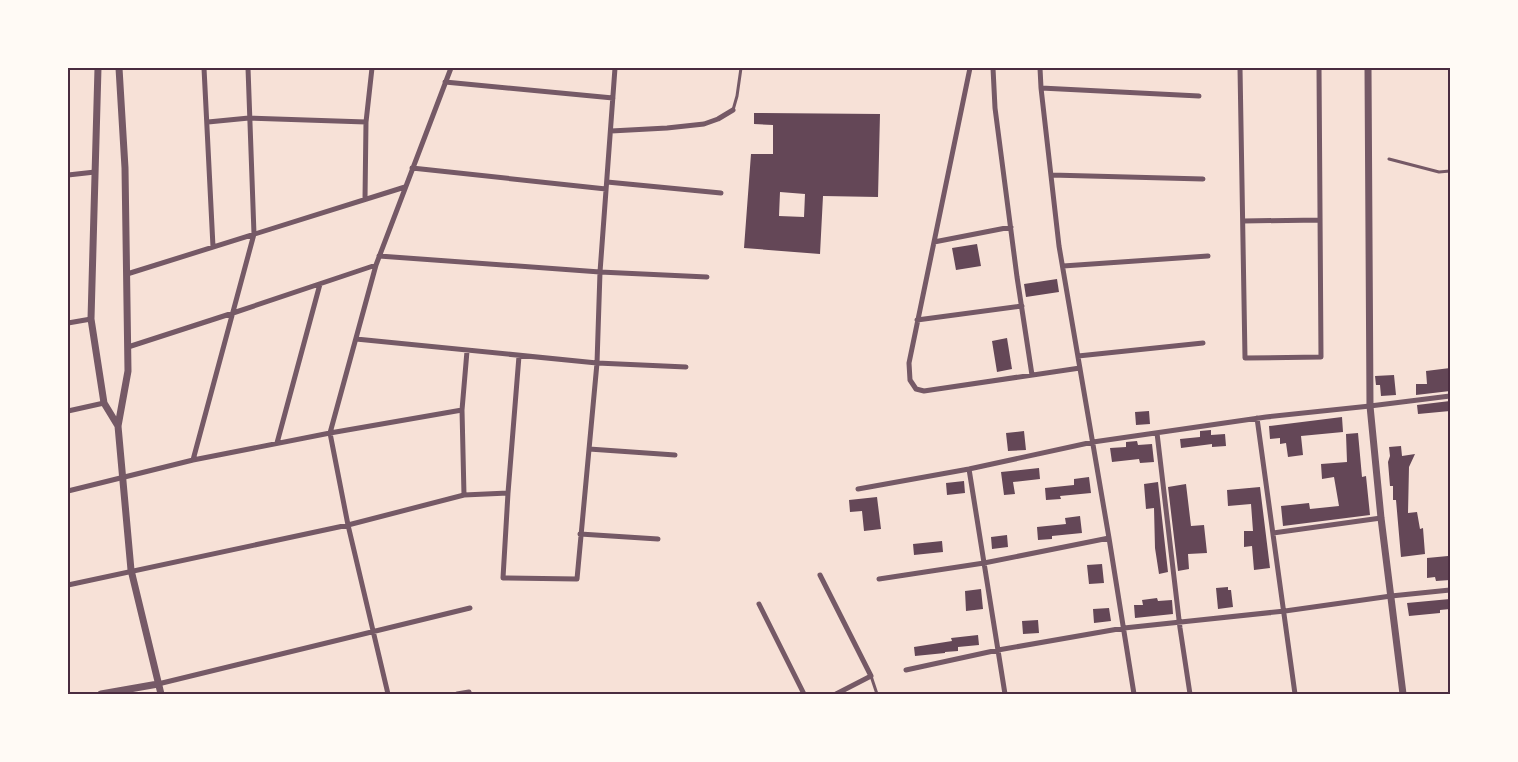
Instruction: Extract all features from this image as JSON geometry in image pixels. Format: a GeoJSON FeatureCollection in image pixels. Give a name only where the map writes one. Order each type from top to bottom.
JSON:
{"type":"FeatureCollection","features":[{"type":"Feature","properties":{"kind":"street"},"geometry":{"type":"LineString","coordinates":[[98,68],[92,319],[104,403],[118,426]]}},
{"type":"Feature","properties":{"kind":"street"},"geometry":{"type":"LineString","coordinates":[[119,68],[125,168],[128,372],[118,426],[131,570],[161,694]]}},
{"type":"Feature","properties":{"kind":"street"},"geometry":{"type":"LineString","coordinates":[[204,68],[213,247]]}},
{"type":"Feature","properties":{"kind":"street"},"geometry":{"type":"LineString","coordinates":[[193,460],[254,234],[248,68]]}},
{"type":"Feature","properties":{"kind":"street"},"geometry":{"type":"LineString","coordinates":[[364,199],[366,122],[372,68]]}},
{"type":"Feature","properties":{"kind":"street"},"geometry":{"type":"LineString","coordinates":[[388,694],[348,525],[330,433],[376,265],[451,68]]}},
{"type":"Feature","properties":{"kind":"street"},"geometry":{"type":"LineString","coordinates":[[519,356],[502,578],[577,579],[597,363],[600,273],[615,68]]}},
{"type":"Feature","properties":{"kind":"street"},"geometry":{"type":"LineString","coordinates":[[970,68],[917,320],[909,363],[910,380],[916,389],[924,391],[1080,368]]}},
{"type":"Feature","properties":{"kind":"street"},"geometry":{"type":"LineString","coordinates":[[993,68],[995,108],[1032,375]]}},
{"type":"Feature","properties":{"kind":"street"},"geometry":{"type":"LineString","coordinates":[[1040,68],[1063,266],[1134,694]]}},
{"type":"Feature","properties":{"kind":"street"},"geometry":{"type":"LineString","coordinates":[[1240,68],[1245,358],[1321,357],[1319,68]]}},
{"type":"Feature","properties":{"kind":"street"},"geometry":{"type":"LineString","coordinates":[[1368,68],[1370,406],[1381,518],[1403,694]]}},
{"type":"Feature","properties":{"kind":"street"},"geometry":{"type":"LineString","coordinates":[[445,82],[613,98]]}},
{"type":"Feature","properties":{"kind":"street"},"geometry":{"type":"LineString","coordinates":[[1041,88],[1199,96]]}},
{"type":"Feature","properties":{"kind":"street"},"geometry":{"type":"LineString","coordinates":[[611,131],[704,124],[733,110]]}},
{"type":"Feature","properties":{"kind":"street"},"geometry":{"type":"LineString","coordinates":[[208,122],[249,118],[366,122]]}},
{"type":"Feature","properties":{"kind":"street"},"geometry":{"type":"LineString","coordinates":[[412,168],[606,189]]}},
{"type":"Feature","properties":{"kind":"street"},"geometry":{"type":"LineString","coordinates":[[68,175],[95,172]]}},
{"type":"Feature","properties":{"kind":"street"},"geometry":{"type":"LineString","coordinates":[[1051,176],[1203,179]]}},
{"type":"Feature","properties":{"kind":"street"},"geometry":{"type":"LineString","coordinates":[[607,182],[721,193]]}},
{"type":"Feature","properties":{"kind":"street"},"geometry":{"type":"LineString","coordinates":[[127,274],[405,187]]}},
{"type":"Feature","properties":{"kind":"street"},"geometry":{"type":"LineString","coordinates":[[1243,221],[1320,220]]}},
{"type":"Feature","properties":{"kind":"street"},"geometry":{"type":"LineString","coordinates":[[934,242],[1011,227]]}},
{"type":"Feature","properties":{"kind":"street"},"geometry":{"type":"LineString","coordinates":[[379,256],[600,273],[707,277]]}},
{"type":"Feature","properties":{"kind":"street"},"geometry":{"type":"LineString","coordinates":[[1063,266],[1208,256]]}},
{"type":"Feature","properties":{"kind":"street"},"geometry":{"type":"LineString","coordinates":[[128,347],[376,265]]}},
{"type":"Feature","properties":{"kind":"street"},"geometry":{"type":"LineString","coordinates":[[277,443],[320,284]]}},
{"type":"Feature","properties":{"kind":"street"},"geometry":{"type":"LineString","coordinates":[[917,320],[1022,306]]}},
{"type":"Feature","properties":{"kind":"street"},"geometry":{"type":"LineString","coordinates":[[68,323],[92,319]]}},
{"type":"Feature","properties":{"kind":"street"},"geometry":{"type":"LineString","coordinates":[[356,339],[597,363],[686,368]]}},
{"type":"Feature","properties":{"kind":"street"},"geometry":{"type":"LineString","coordinates":[[1078,356],[1203,343]]}},
{"type":"Feature","properties":{"kind":"street"},"geometry":{"type":"LineString","coordinates":[[464,495],[462,410],[467,351]]}},
{"type":"Feature","properties":{"kind":"street"},"geometry":{"type":"LineString","coordinates":[[858,489],[969,469],[1093,442],[1257,418],[1450,396]]}},
{"type":"Feature","properties":{"kind":"street"},"geometry":{"type":"LineString","coordinates":[[68,411],[104,403]]}},
{"type":"Feature","properties":{"kind":"street"},"geometry":{"type":"LineString","coordinates":[[68,491],[193,460],[462,410]]}},
{"type":"Feature","properties":{"kind":"street"},"geometry":{"type":"LineString","coordinates":[[1257,418],[1295,694]]}},
{"type":"Feature","properties":{"kind":"street"},"geometry":{"type":"LineString","coordinates":[[1157,433],[1190,694]]}},
{"type":"Feature","properties":{"kind":"street"},"geometry":{"type":"LineString","coordinates":[[590,449],[675,455]]}},
{"type":"Feature","properties":{"kind":"street"},"geometry":{"type":"LineString","coordinates":[[969,469],[1005,694]]}},
{"type":"Feature","properties":{"kind":"street"},"geometry":{"type":"LineString","coordinates":[[68,585],[348,525],[464,495],[508,493]]}},
{"type":"Feature","properties":{"kind":"street"},"geometry":{"type":"LineString","coordinates":[[1273,533],[1381,518]]}},
{"type":"Feature","properties":{"kind":"street"},"geometry":{"type":"LineString","coordinates":[[580,534],[658,538]]}},
{"type":"Feature","properties":{"kind":"street"},"geometry":{"type":"LineString","coordinates":[[879,579],[984,563],[1109,538]]}},
{"type":"Feature","properties":{"kind":"street"},"geometry":{"type":"LineString","coordinates":[[820,574],[871,676],[836,694]]}},
{"type":"Feature","properties":{"kind":"street"},"geometry":{"type":"LineString","coordinates":[[906,670],[998,650],[1124,628],[1450,590]]}},
{"type":"Feature","properties":{"kind":"street"},"geometry":{"type":"LineString","coordinates":[[759,604],[804,694]]}},
{"type":"Feature","properties":{"kind":"street"},"geometry":{"type":"LineString","coordinates":[[101,694],[158,684],[470,608]]}},
{"type":"Feature","properties":{"kind":"street"},"geometry":{"type":"LineString","coordinates":[[457,694],[469,692]]}},
{"type":"Feature","properties":{"kind":"lane"},"geometry":{"type":"LineString","coordinates":[[733,110],[741,68]]}},
{"type":"Feature","properties":{"kind":"lane"},"geometry":{"type":"LineString","coordinates":[[1389,159],[1439,172],[1450,171]]}},
{"type":"Feature","properties":{"kind":"lane"},"geometry":{"type":"LineString","coordinates":[[871,676],[877,694]]}},
{"type":"Feature","properties":{"kind":"building"},"geometry":{"type":"Polygon","coordinates":[[[754,113],[880,114],[878,197],[823,196],[820,254],[744,248],[751,154],[773,154],[773,125],[754,124],[754,113]],[[780,192],[779,216],[804,217],[805,194],[780,192]]]}},
{"type":"Feature","properties":{"kind":"building"},"geometry":{"type":"Polygon","coordinates":[[[977,244],[981,266],[956,270],[952,248],[977,244]]]}},
{"type":"Feature","properties":{"kind":"building"},"geometry":{"type":"Polygon","coordinates":[[[1057,279],[1059,292],[1026,297],[1024,284],[1057,279]]]}},
{"type":"Feature","properties":{"kind":"building"},"geometry":{"type":"Polygon","coordinates":[[[1007,338],[1012,369],[997,372],[992,341],[1007,338]]]}},
{"type":"Feature","properties":{"kind":"building"},"geometry":{"type":"Polygon","coordinates":[[[1450,368],[1450,391],[1416,395],[1416,384],[1427,384],[1426,371],[1450,368]]]}},
{"type":"Feature","properties":{"kind":"building"},"geometry":{"type":"Polygon","coordinates":[[[1394,375],[1396,395],[1381,396],[1380,385],[1376,385],[1375,376],[1394,375]]]}},
{"type":"Feature","properties":{"kind":"building"},"geometry":{"type":"Polygon","coordinates":[[[1450,401],[1450,411],[1418,414],[1417,405],[1450,401]]]}},
{"type":"Feature","properties":{"kind":"building"},"geometry":{"type":"Polygon","coordinates":[[[1149,411],[1150,424],[1136,425],[1135,412],[1149,411]]]}},
{"type":"Feature","properties":{"kind":"building"},"geometry":{"type":"Polygon","coordinates":[[[1342,417],[1343,432],[1301,436],[1303,455],[1288,457],[1286,443],[1280,444],[1280,438],[1270,439],[1269,426],[1342,417]]]}},
{"type":"Feature","properties":{"kind":"building"},"geometry":{"type":"Polygon","coordinates":[[[1211,430],[1211,435],[1225,434],[1226,446],[1212,447],[1212,444],[1181,448],[1180,439],[1200,437],[1200,431],[1211,430]]]}},
{"type":"Feature","properties":{"kind":"building"},"geometry":{"type":"Polygon","coordinates":[[[1024,431],[1026,450],[1008,451],[1006,433],[1024,431]]]}},
{"type":"Feature","properties":{"kind":"building"},"geometry":{"type":"Polygon","coordinates":[[[1358,433],[1362,477],[1366,476],[1370,515],[1283,526],[1281,506],[1309,503],[1310,509],[1339,506],[1334,477],[1322,479],[1321,464],[1347,462],[1346,434],[1358,433]]]}},
{"type":"Feature","properties":{"kind":"building"},"geometry":{"type":"Polygon","coordinates":[[[1137,441],[1138,445],[1152,444],[1154,462],[1140,463],[1139,459],[1112,462],[1110,448],[1126,447],[1126,442],[1137,441]]]}},
{"type":"Feature","properties":{"kind":"building"},"geometry":{"type":"Polygon","coordinates":[[[1401,446],[1402,456],[1415,454],[1409,467],[1408,513],[1417,512],[1420,529],[1423,528],[1425,554],[1401,557],[1396,500],[1393,500],[1393,486],[1390,486],[1388,462],[1389,447],[1401,446]]]}},
{"type":"Feature","properties":{"kind":"building"},"geometry":{"type":"Polygon","coordinates":[[[1039,468],[1040,479],[1013,482],[1015,494],[1004,495],[1001,472],[1039,468]]]}},
{"type":"Feature","properties":{"kind":"building"},"geometry":{"type":"Polygon","coordinates":[[[1089,477],[1091,493],[1060,496],[1061,499],[1046,500],[1045,488],[1074,485],[1074,479],[1089,477]]]}},
{"type":"Feature","properties":{"kind":"building"},"geometry":{"type":"Polygon","coordinates":[[[964,481],[965,493],[947,495],[946,483],[964,481]]]}},
{"type":"Feature","properties":{"kind":"building"},"geometry":{"type":"Polygon","coordinates":[[[1158,482],[1168,572],[1159,574],[1155,548],[1154,508],[1146,509],[1144,484],[1158,482]]]}},
{"type":"Feature","properties":{"kind":"building"},"geometry":{"type":"Polygon","coordinates":[[[1186,484],[1191,526],[1204,525],[1207,553],[1188,554],[1189,569],[1178,571],[1168,487],[1186,484]]]}},
{"type":"Feature","properties":{"kind":"building"},"geometry":{"type":"Polygon","coordinates":[[[1260,487],[1270,568],[1254,570],[1252,546],[1244,547],[1244,531],[1253,531],[1251,504],[1228,506],[1227,490],[1260,487]]]}},
{"type":"Feature","properties":{"kind":"building"},"geometry":{"type":"Polygon","coordinates":[[[877,497],[881,529],[864,531],[862,511],[850,512],[849,500],[877,497]]]}},
{"type":"Feature","properties":{"kind":"building"},"geometry":{"type":"Polygon","coordinates":[[[1080,516],[1082,533],[1038,540],[1037,527],[1066,524],[1065,518],[1080,516]]]}},
{"type":"Feature","properties":{"kind":"building"},"geometry":{"type":"Polygon","coordinates":[[[1007,535],[1008,547],[992,549],[991,537],[1007,535]]]}},
{"type":"Feature","properties":{"kind":"building"},"geometry":{"type":"Polygon","coordinates":[[[942,541],[943,552],[914,555],[913,544],[942,541]]]}},
{"type":"Feature","properties":{"kind":"building"},"geometry":{"type":"Polygon","coordinates":[[[1448,556],[1450,580],[1436,581],[1435,577],[1427,578],[1427,558],[1448,556]]]}},
{"type":"Feature","properties":{"kind":"building"},"geometry":{"type":"Polygon","coordinates":[[[1102,564],[1104,583],[1089,584],[1087,565],[1102,564]]]}},
{"type":"Feature","properties":{"kind":"building"},"geometry":{"type":"Polygon","coordinates":[[[1228,587],[1228,590],[1231,590],[1233,607],[1218,609],[1216,588],[1228,587]]]}},
{"type":"Feature","properties":{"kind":"building"},"geometry":{"type":"Polygon","coordinates":[[[981,589],[983,609],[966,611],[965,591],[981,589]]]}},
{"type":"Feature","properties":{"kind":"building"},"geometry":{"type":"Polygon","coordinates":[[[1157,598],[1158,601],[1172,600],[1173,614],[1135,618],[1134,605],[1143,605],[1142,600],[1157,598]]]}},
{"type":"Feature","properties":{"kind":"building"},"geometry":{"type":"Polygon","coordinates":[[[1450,599],[1450,609],[1440,610],[1440,613],[1409,616],[1407,603],[1450,599]]]}},
{"type":"Feature","properties":{"kind":"building"},"geometry":{"type":"Polygon","coordinates":[[[1109,608],[1111,621],[1094,623],[1093,609],[1109,608]]]}},
{"type":"Feature","properties":{"kind":"building"},"geometry":{"type":"Polygon","coordinates":[[[1038,620],[1039,633],[1023,634],[1022,621],[1038,620]]]}},
{"type":"Feature","properties":{"kind":"building"},"geometry":{"type":"Polygon","coordinates":[[[978,635],[979,645],[958,647],[958,651],[915,656],[914,647],[952,641],[951,638],[978,635]]]}}]}
